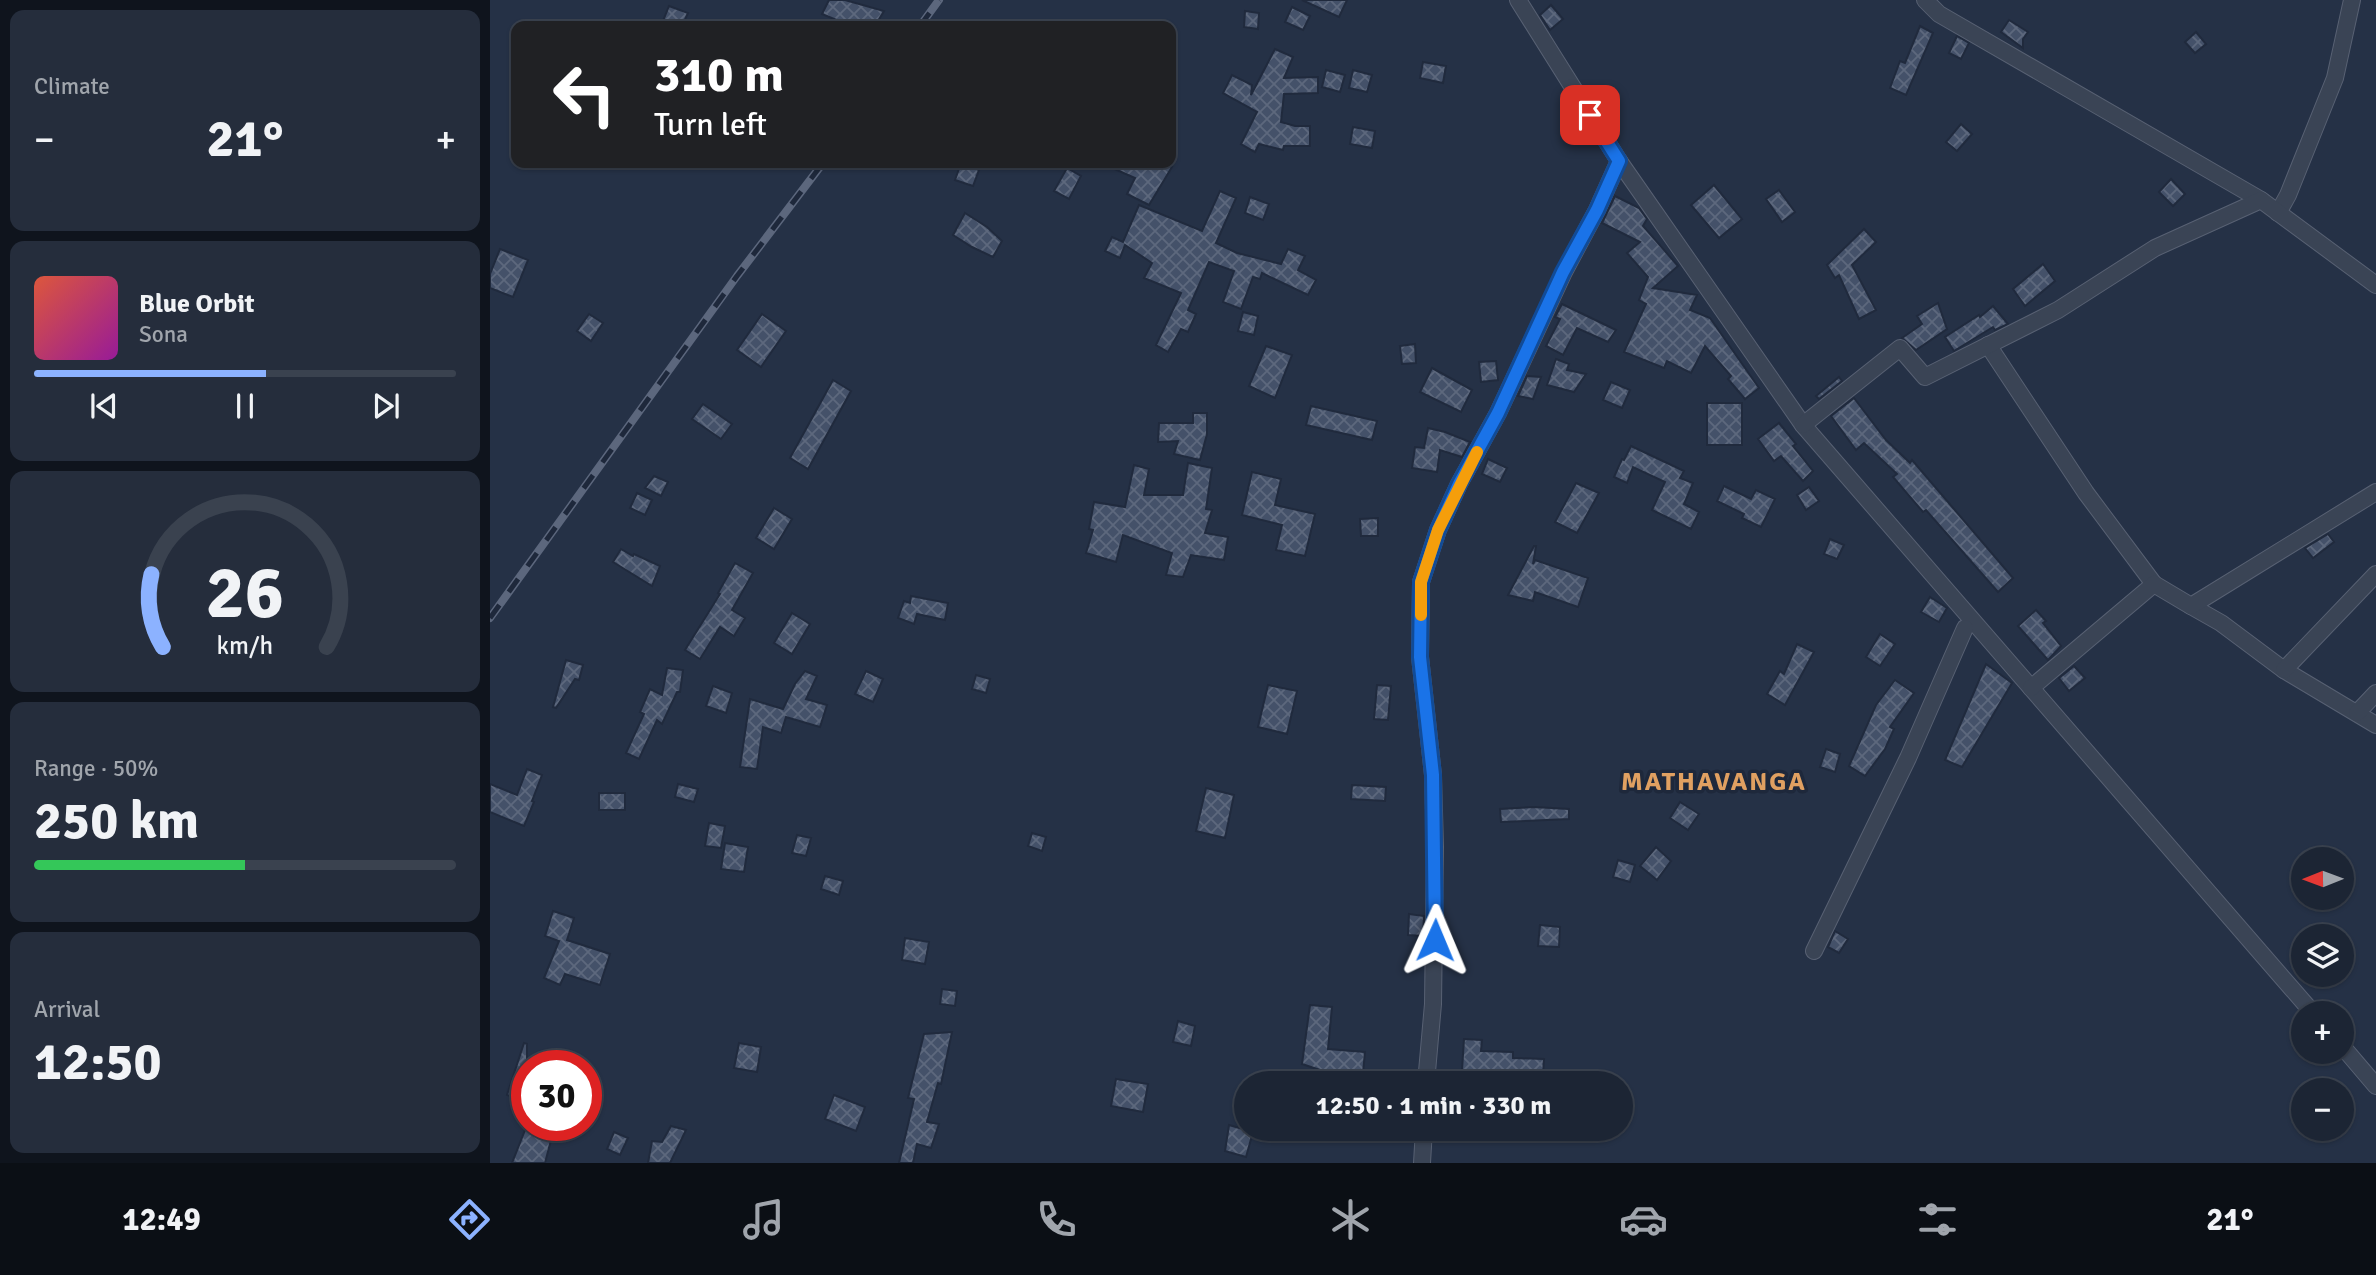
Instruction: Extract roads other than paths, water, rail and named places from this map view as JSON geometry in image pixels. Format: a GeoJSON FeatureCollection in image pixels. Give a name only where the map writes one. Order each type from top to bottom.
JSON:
{"type":"FeatureCollection","features":[{"type":"Feature","properties":{"kind":"street"},"geometry":{"type":"LineString","coordinates":[[1518,0],[1619,161],[1802,425],[2303,1001]]}},
{"type":"Feature","properties":{"kind":"street"},"geometry":{"type":"LineString","coordinates":[[1925,0],[1939,14],[2261,200],[2376,285]]}},
{"type":"Feature","properties":{"kind":"street"},"geometry":{"type":"LineString","coordinates":[[2278,213],[2288,195],[2335,78],[2352,0]]}},
{"type":"Feature","properties":{"kind":"street"},"geometry":{"type":"LineString","coordinates":[[1427,1071],[1433,1004],[1436,847],[1433,775],[1420,657],[1421,582],[1438,530],[1459,484],[1498,413],[1563,272],[1597,210],[1619,161]]}},
{"type":"Feature","properties":{"kind":"street"},"geometry":{"type":"LineString","coordinates":[[1802,425],[1900,348],[1925,377],[2058,310],[2155,248],[2261,200]]}},
{"type":"Feature","properties":{"kind":"street"},"geometry":{"type":"LineString","coordinates":[[1989,345],[2086,493],[2154,584],[2221,623],[2284,670],[2376,725]]}},
{"type":"Feature","properties":{"kind":"street"},"geometry":{"type":"LineString","coordinates":[[2191,606],[2376,492]]}},
{"type":"Feature","properties":{"kind":"street"},"geometry":{"type":"LineString","coordinates":[[2284,670],[2376,573]]}},
{"type":"Feature","properties":{"kind":"street"},"geometry":{"type":"LineString","coordinates":[[2031,688],[2154,584]]}},
{"type":"Feature","properties":{"kind":"street"},"geometry":{"type":"LineString","coordinates":[[2363,586],[2376,597]]}},
{"type":"Feature","properties":{"kind":"street"},"geometry":{"type":"LineString","coordinates":[[1814,951],[1908,758],[1965,628]]}},
{"type":"Feature","properties":{"kind":"street"},"geometry":{"type":"LineString","coordinates":[[2357,713],[2376,694]]}},
{"type":"Feature","properties":{"kind":"street"},"geometry":{"type":"LineString","coordinates":[[2354,1060],[2376,1086]]}},
{"type":"Feature","properties":{"kind":"street"},"geometry":{"type":"LineString","coordinates":[[1422,1163],[1423,1141]]}},
{"type":"Feature","properties":{"kind":"railway"},"geometry":{"type":"LineString","coordinates":[[924,21],[939,0]]}},
{"type":"Feature","properties":{"kind":"railway"},"geometry":{"type":"LineString","coordinates":[[490,618],[737,276],[819,168]]}},
{"type":"Feature","properties":{"kind":"district","name":"MATHAVANGA"},"geometry":{"type":"Point","coordinates":[1714,781]}}]}
